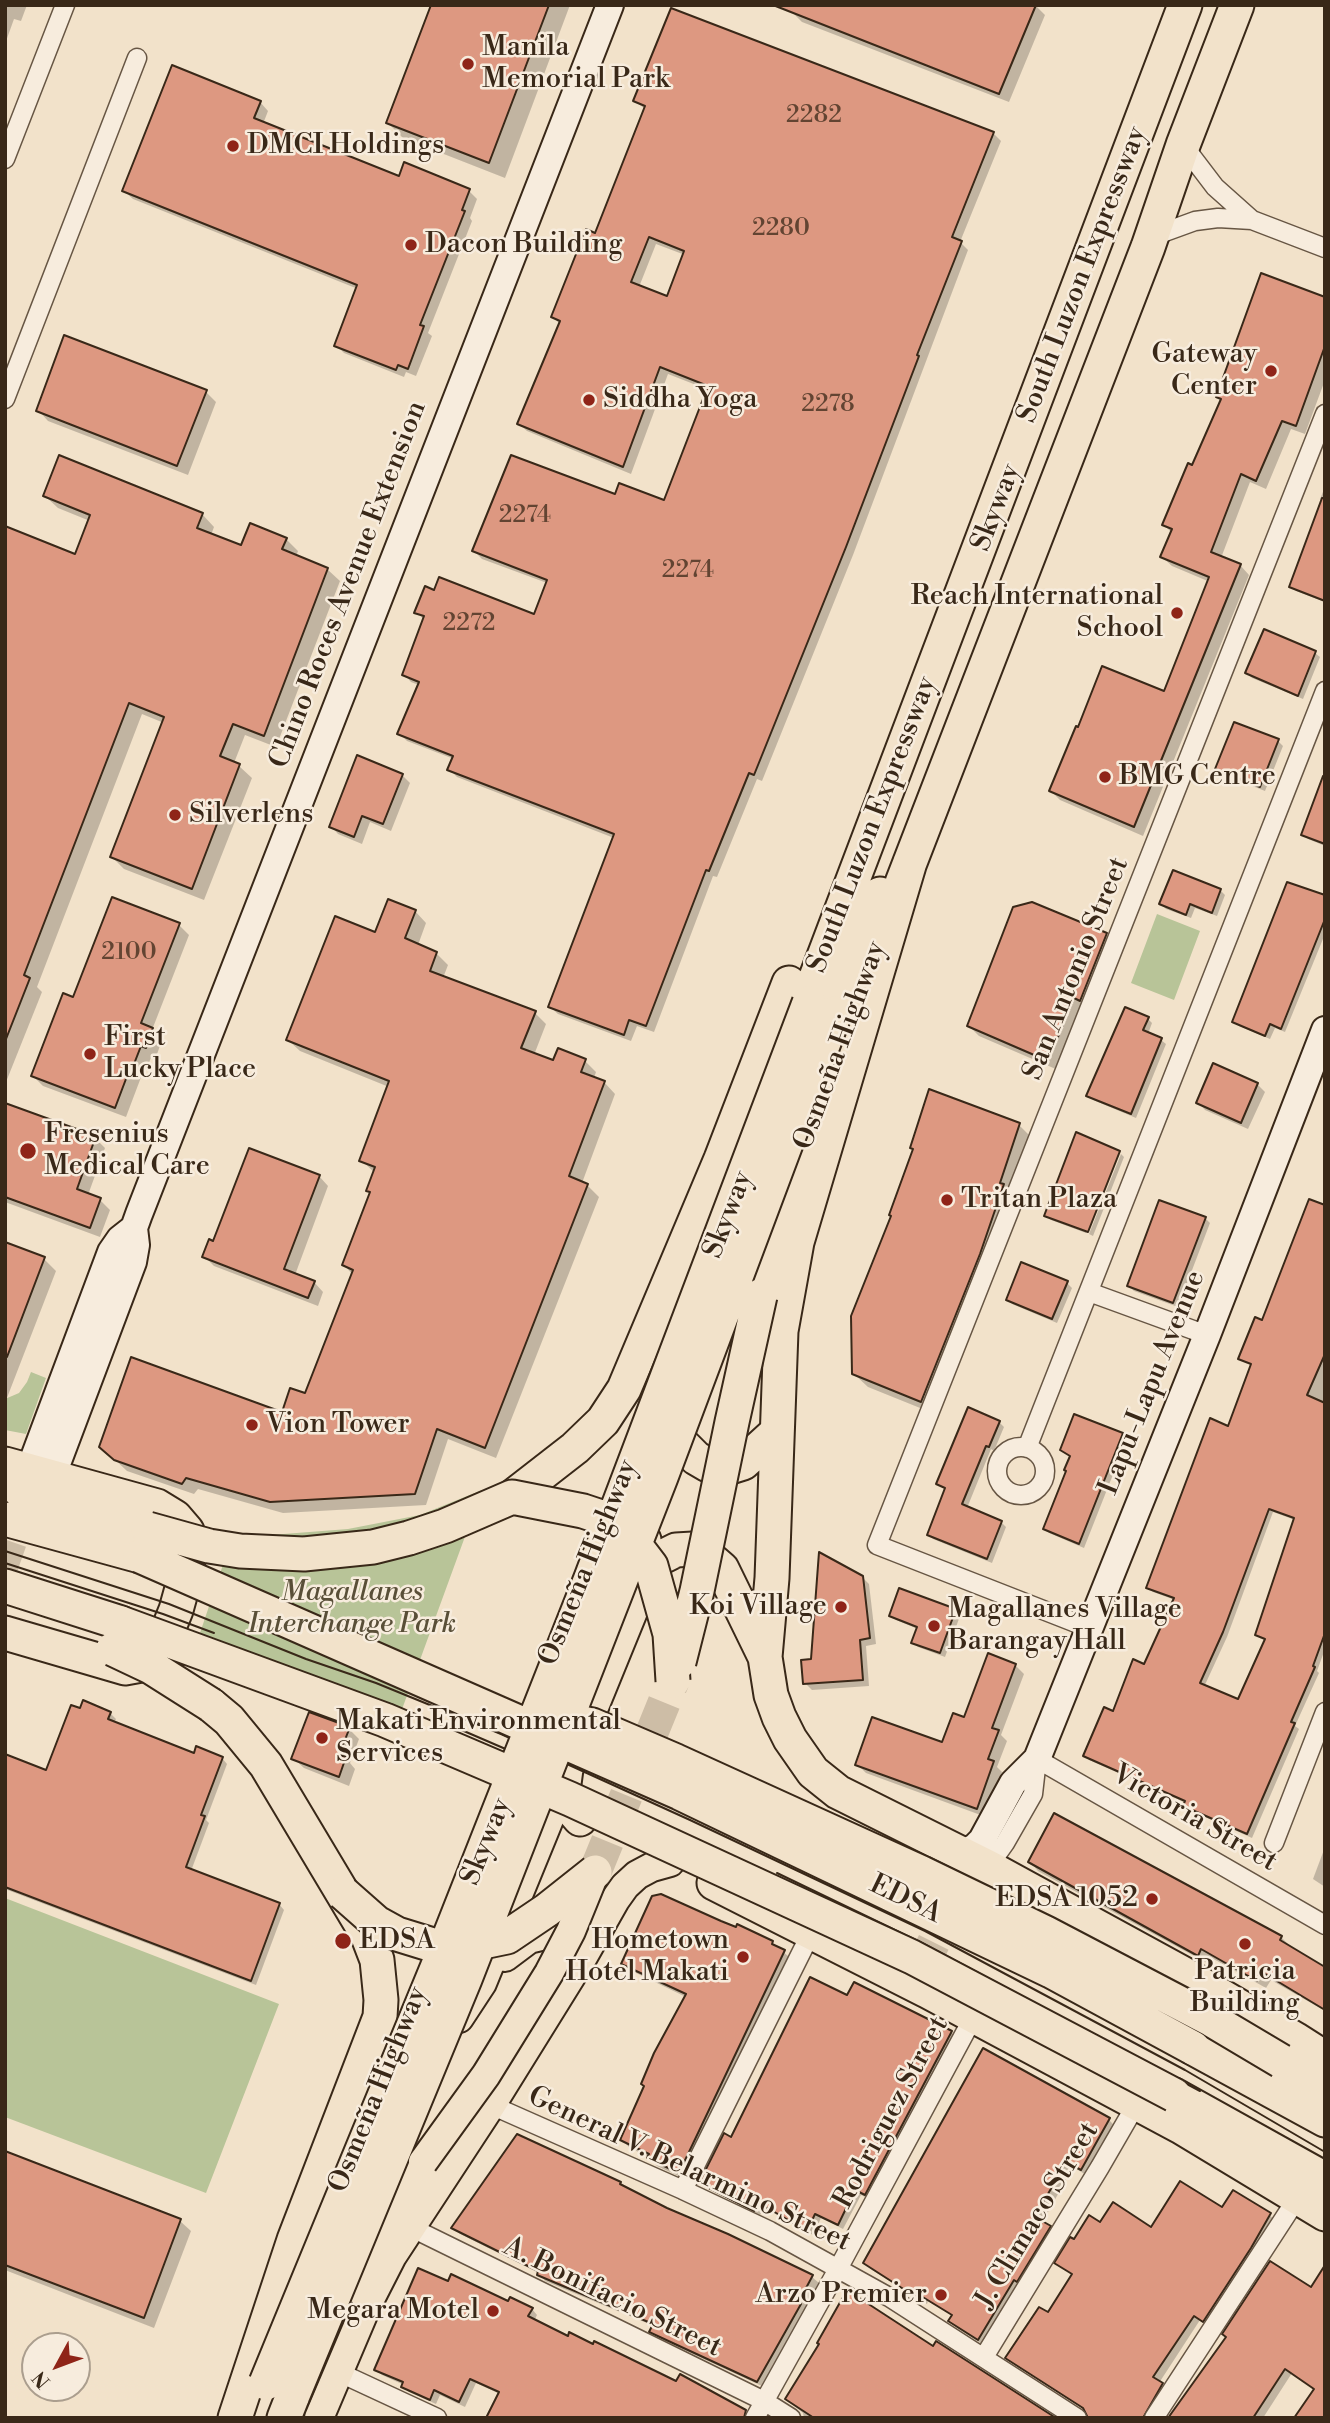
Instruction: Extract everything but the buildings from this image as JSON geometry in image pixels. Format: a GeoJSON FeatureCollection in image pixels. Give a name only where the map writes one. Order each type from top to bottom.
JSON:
{"type":"FeatureCollection","features":[{"type":"Feature","properties":{"kind":"highway"},"geometry":{"type":"LineString","coordinates":[[23,1478],[144,1543],[304,1555],[373,1547],[445,1526],[512,1497],[549,1470],[603,1421],[624,1388],[652,1364],[722,1159],[1165,5]]}},
{"type":"Feature","properties":{"kind":"highway","name":"South Luzon Expressway"},"geometry":{"type":"LineString","coordinates":[[652,1364],[1187,5]]}},
{"type":"Feature","properties":{"kind":"highway","name":"Skyway"},"geometry":{"type":"LineString","coordinates":[[251,2418],[437,1968],[591,1578],[1187,5]]}},
{"type":"Feature","properties":{"kind":"highway","name":"Skyway"},"geometry":{"type":"LineString","coordinates":[[284,2418],[465,1979],[661,1477],[864,935],[1219,5]]}},
{"type":"Feature","properties":{"kind":"highway","name":"South Luzon Expressway"},"geometry":{"type":"LineString","coordinates":[[909,862],[1152,237],[1183,145],[1237,5]]}},
{"type":"Feature","properties":{"kind":"highway"},"geometry":{"type":"LineString","coordinates":[[909,862],[797,1242],[781,1331],[772,1578],[765,1657],[771,1695],[790,1739],[813,1772],[838,1792],[1226,1997],[1325,2059]]}},
{"type":"Feature","properties":{"kind":"highway","name":"Osmeña Highway"},"geometry":{"type":"LineString","coordinates":[[512,1497],[598,1516],[614,1525],[635,1545],[651,1566],[656,1578],[670,1634],[674,1681],[697,1591],[778,1219],[909,862]]}},
{"type":"Feature","properties":{"kind":"highway"},"geometry":{"type":"LineString","coordinates":[[652,1364],[681,1443],[696,1458],[708,1465],[727,1468],[743,1462],[777,1432]]}},
{"type":"Feature","properties":{"kind":"highway"},"geometry":{"type":"LineString","coordinates":[[635,1600],[652,1487],[668,1411]]}},
{"type":"Feature","properties":{"kind":"highway"},"geometry":{"type":"LineString","coordinates":[[5,1633],[125,1668],[147,1664],[157,1657],[176,1610],[189,1554],[187,1531],[175,1517],[157,1506],[23,1478]]}},
{"type":"Feature","properties":{"kind":"highway","name":"EDSA"},"geometry":{"type":"LineString","coordinates":[[5,1519],[144,1543],[483,1705],[680,1793],[930,1911],[1051,1971],[1325,2120]]}},
{"type":"Feature","properties":{"kind":"highway"},"geometry":{"type":"LineString","coordinates":[[765,1657],[722,1569],[707,1556],[693,1549],[676,1550],[660,1558],[635,1600],[566,1769],[563,1791],[576,1815],[587,1823],[812,1931],[923,1981],[974,2016],[1316,2196]]}},
{"type":"Feature","properties":{"kind":"highway","name":"EDSA"},"geometry":{"type":"LineString","coordinates":[[5,1586],[117,1636],[385,1720],[570,1799],[912,1957],[1174,2095],[1316,2196]]}},
{"type":"Feature","properties":{"kind":"highway"},"geometry":{"type":"LineString","coordinates":[[5,1616],[117,1636],[151,1667],[211,1705],[229,1720],[266,1765],[368,1934],[373,1947],[380,1974],[380,2017],[294,2240],[235,2418]]}},
{"type":"Feature","properties":{"kind":"highway"},"geometry":{"type":"LineString","coordinates":[[483,1705],[592,1725],[676,1761],[1046,1933],[1212,2020],[1325,2088]]}},
{"type":"Feature","properties":{"kind":"highway"},"geometry":{"type":"LineString","coordinates":[[343,1893],[377,1923],[397,1934],[436,1946],[454,1948],[507,1937],[596,1872]]}},
{"type":"Feature","properties":{"kind":"main road","name":"Chino Roces Avenue Extension"},"geometry":{"type":"LineString","coordinates":[[23,1478],[133,1262],[136,1245],[134,1228],[610,5]]}},
{"type":"Feature","properties":{"kind":"main road","name":"Lapu-Lapu Avenue"},"geometry":{"type":"LineString","coordinates":[[975,1866],[975,1847],[1013,1783],[1037,1759],[1207,1335],[1325,1030]]}},
{"type":"Feature","properties":{"kind":"main road","name":"Osmeña Highway"},"geometry":{"type":"LineString","coordinates":[[241,2418],[347,2169],[652,1364]]}},
{"type":"Feature","properties":{"kind":"main road"},"geometry":{"type":"LineString","coordinates":[[482,1983],[552,1812],[566,1769]]}},
{"type":"Feature","properties":{"kind":"main road"},"geometry":{"type":"LineString","coordinates":[[319,2418],[367,2305],[410,2227],[491,2105],[625,1886],[652,1867],[670,1862]]}},
{"type":"Feature","properties":{"kind":"main road","name":"Osmeña Highway"},"geometry":{"type":"LineString","coordinates":[[294,2418],[388,2217],[516,2028],[572,1931],[596,1872]]}},
{"type":"Feature","properties":{"kind":"main road"},"geometry":{"type":"LineString","coordinates":[[347,2169],[414,2086],[482,1983],[503,1958],[528,1940],[550,1934],[566,1939],[576,1947],[581,1960]]}},
{"type":"Feature","properties":{"kind":"street"},"geometry":{"type":"LineString","coordinates":[[5,159],[65,5]]}},
{"type":"Feature","properties":{"kind":"street"},"geometry":{"type":"LineString","coordinates":[[5,399],[137,58]]}},
{"type":"Feature","properties":{"kind":"street"},"geometry":{"type":"LineString","coordinates":[[1183,145],[1215,187],[1252,220]]}},
{"type":"Feature","properties":{"kind":"street"},"geometry":{"type":"LineString","coordinates":[[1152,237],[1195,221],[1219,218],[1252,220],[1325,248]]}},
{"type":"Feature","properties":{"kind":"street","name":"San Antonio Street"},"geometry":{"type":"LineString","coordinates":[[1089,1628],[877,1545],[1325,414]]}},
{"type":"Feature","properties":{"kind":"street"},"geometry":{"type":"LineString","coordinates":[[1027,1448],[1325,691]]}},
{"type":"Feature","properties":{"kind":"street"},"geometry":{"type":"LineString","coordinates":[[1089,1292],[1207,1335]]}},
{"type":"Feature","properties":{"kind":"street"},"geometry":{"type":"LineString","coordinates":[[1274,1843],[1325,1712]]}},
{"type":"Feature","properties":{"kind":"street","name":"Victoria Street"},"geometry":{"type":"LineString","coordinates":[[1037,1759],[1325,1925]]}},
{"type":"Feature","properties":{"kind":"street"},"geometry":{"type":"LineString","coordinates":[[683,2190],[812,1931]]}},
{"type":"Feature","properties":{"kind":"street","name":"Rodriguez Street"},"geometry":{"type":"LineString","coordinates":[[755,2418],[974,2016]]}},
{"type":"Feature","properties":{"kind":"street","name":"J. Climaco Street"},"geometry":{"type":"LineString","coordinates":[[984,2357],[1137,2103]]}},
{"type":"Feature","properties":{"kind":"street","name":"General V. Belarmino Street"},"geometry":{"type":"LineString","coordinates":[[491,2105],[770,2231],[889,2297],[1077,2418]]}},
{"type":"Feature","properties":{"kind":"street"},"geometry":{"type":"LineString","coordinates":[[1154,2418],[1316,2196]]}},
{"type":"Feature","properties":{"kind":"street","name":"A. Bonifacio Street"},"geometry":{"type":"LineString","coordinates":[[410,2227],[764,2401],[791,2418]]}},
{"type":"Feature","properties":{"kind":"street"},"geometry":{"type":"LineString","coordinates":[[338,2372],[437,2418]]}},
{"type":"Feature","properties":{"kind":"green space"},"geometry":{"type":"Polygon","coordinates":[[[1157,914],[1200,931],[1174,1000],[1131,983],[1157,914]]]}},
{"type":"Feature","properties":{"kind":"green space"},"geometry":{"type":"Polygon","coordinates":[[[31,1372],[46,1378],[26,1434],[5,1430],[5,1399],[19,1393],[31,1372]]]}},
{"type":"Feature","properties":{"kind":"green space","name":"Magallanes Interchange Park"},"geometry":{"type":"Polygon","coordinates":[[[482,1490],[401,1712],[199,1636],[232,1538],[348,1529],[420,1515],[482,1490]]]}},
{"type":"Feature","properties":{"kind":"green space"},"geometry":{"type":"Polygon","coordinates":[[[5,1898],[279,2004],[206,2193],[5,2117],[5,1898]]]}},
{"type":"Feature","properties":{"kind":"tunnel"},"geometry":{"type":"LineString","coordinates":[[5,1567],[27,1505]]}},
{"type":"Feature","properties":{"kind":"tunnel"},"geometry":{"type":"LineString","coordinates":[[595,1872],[673,1681]]}},
{"type":"Feature","properties":{"kind":"tunnel"},"geometry":{"type":"LineString","coordinates":[[919,1972],[957,1896]]}},
{"type":"Feature","properties":{"kind":"tram line"},"geometry":{"type":"LineString","coordinates":[[5,1551],[169,1604],[306,1659],[376,1683],[501,1734],[690,1820],[925,1931],[1185,2070],[1325,2152]]}},
{"type":"Feature","properties":{"kind":"tram line"},"geometry":{"type":"LineString","coordinates":[[5,1563],[214,1633]]}},
{"type":"Feature","properties":{"kind":"tram line"},"geometry":{"type":"LineString","coordinates":[[436,1719],[545,1766]]}},
{"type":"Feature","properties":{"kind":"tram line"},"geometry":{"type":"LineString","coordinates":[[777,1873],[922,1943],[1200,2091]]}},
{"type":"Feature","properties":{"kind":"place","name":"Manila Memorial Park"},"geometry":{"type":"Point","coordinates":[468,64]}},
{"type":"Feature","properties":{"kind":"place","name":"DMCI Holdings"},"geometry":{"type":"Point","coordinates":[233,146]}},
{"type":"Feature","properties":{"kind":"place","name":"Dacon Building"},"geometry":{"type":"Point","coordinates":[411,245]}},
{"type":"Feature","properties":{"kind":"place","name":"Gateway Center"},"geometry":{"type":"Point","coordinates":[1271,371]}},
{"type":"Feature","properties":{"kind":"place","name":"Siddha Yoga"},"geometry":{"type":"Point","coordinates":[589,400]}},
{"type":"Feature","properties":{"kind":"place","name":"Reach International School"},"geometry":{"type":"Point","coordinates":[1177,613]}},
{"type":"Feature","properties":{"kind":"place","name":"BMG Centre"},"geometry":{"type":"Point","coordinates":[1105,777]}},
{"type":"Feature","properties":{"kind":"place","name":"Silverlens"},"geometry":{"type":"Point","coordinates":[175,815]}},
{"type":"Feature","properties":{"kind":"place","name":"First Lucky Place"},"geometry":{"type":"Point","coordinates":[90,1054]}},
{"type":"Feature","properties":{"kind":"place","name":"Fresenius Medical Care"},"geometry":{"type":"Point","coordinates":[28,1151]}},
{"type":"Feature","properties":{"kind":"place","name":"Tritan Plaza"},"geometry":{"type":"Point","coordinates":[947,1200]}},
{"type":"Feature","properties":{"kind":"place","name":"Vion Tower"},"geometry":{"type":"Point","coordinates":[252,1425]}},
{"type":"Feature","properties":{"kind":"place","name":"Koi Village"},"geometry":{"type":"Point","coordinates":[841,1607]}},
{"type":"Feature","properties":{"kind":"place","name":"Magallanes Village Barangay Hall"},"geometry":{"type":"Point","coordinates":[934,1626]}},
{"type":"Feature","properties":{"kind":"place","name":"Makati Environmental Services"},"geometry":{"type":"Point","coordinates":[322,1738]}},
{"type":"Feature","properties":{"kind":"place","name":"EDSA 1052"},"geometry":{"type":"Point","coordinates":[1152,1899]}},
{"type":"Feature","properties":{"kind":"place","name":"EDSA"},"geometry":{"type":"Point","coordinates":[343,1941]}},
{"type":"Feature","properties":{"kind":"place","name":"Patricia Building"},"geometry":{"type":"Point","coordinates":[1245,1944]}},
{"type":"Feature","properties":{"kind":"place","name":"Hometown Hotel Makati"},"geometry":{"type":"Point","coordinates":[743,1957]}},
{"type":"Feature","properties":{"kind":"place","name":"Arzo Premier"},"geometry":{"type":"Point","coordinates":[941,2295]}},
{"type":"Feature","properties":{"kind":"place","name":"Megara Motel"},"geometry":{"type":"Point","coordinates":[493,2311]}}]}
